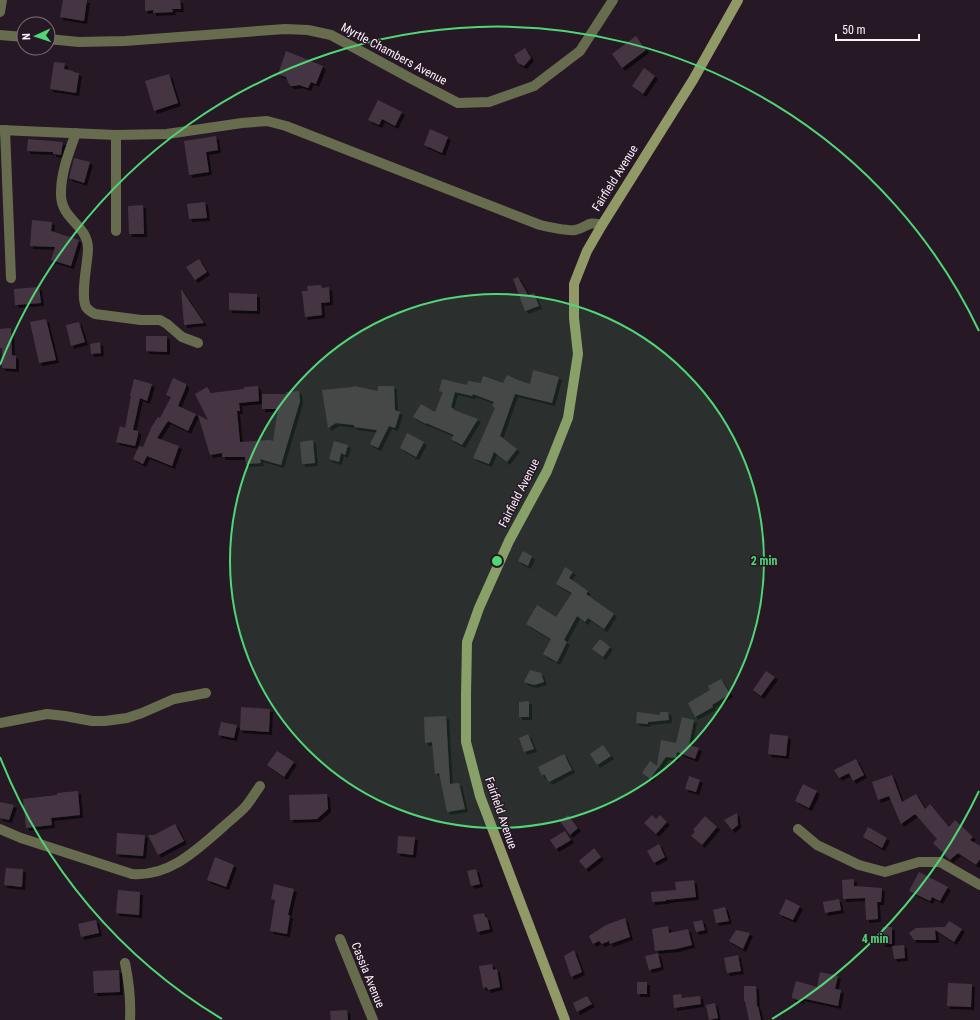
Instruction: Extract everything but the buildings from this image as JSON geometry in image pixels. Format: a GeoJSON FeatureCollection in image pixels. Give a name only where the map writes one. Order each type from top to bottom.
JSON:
{"type":"FeatureCollection","features":[{"type":"Feature","properties":{"kind":"street"},"geometry":{"type":"LineString","coordinates":[[0,12],[2,0]]}},
{"type":"Feature","properties":{"kind":"street","name":"Myrtle Chambers Avenue"},"geometry":{"type":"LineString","coordinates":[[56,40],[79,42],[125,41],[285,29],[308,30],[330,35],[458,103],[489,102],[534,86],[580,51],[613,0]]}},
{"type":"Feature","properties":{"kind":"street","name":"Fairfield Avenue"},"geometry":{"type":"LineString","coordinates":[[565,1020],[480,796],[466,742],[467,642],[482,601],[509,541],[546,471],[568,418],[578,354],[574,318],[574,284],[587,251],[602,224],[693,80],[738,0]]}},
{"type":"Feature","properties":{"kind":"street"},"geometry":{"type":"LineString","coordinates":[[0,35],[16,36]]}},
{"type":"Feature","properties":{"kind":"street"},"geometry":{"type":"LineString","coordinates":[[11,278],[2,130],[116,135],[168,134],[266,121],[286,126],[540,226],[574,230],[595,222],[602,224]]}},
{"type":"Feature","properties":{"kind":"street"},"geometry":{"type":"LineString","coordinates":[[76,133],[66,161],[61,193],[62,204],[67,214],[85,234],[87,240],[88,248],[84,294],[86,307],[90,312],[95,314],[141,320],[160,320],[182,337],[198,343]]}},
{"type":"Feature","properties":{"kind":"street"},"geometry":{"type":"LineString","coordinates":[[116,135],[116,231]]}},
{"type":"Feature","properties":{"kind":"street"},"geometry":{"type":"LineString","coordinates":[[0,723],[47,714],[92,721],[127,718],[142,714],[174,699],[206,693]]}},
{"type":"Feature","properties":{"kind":"street"},"geometry":{"type":"LineString","coordinates":[[0,829],[21,838],[132,874],[146,874],[171,866],[200,847],[245,807],[260,786]]}},
{"type":"Feature","properties":{"kind":"street"},"geometry":{"type":"LineString","coordinates":[[798,829],[818,845],[859,865],[885,872],[919,862],[940,862],[980,885]]}},
{"type":"Feature","properties":{"kind":"street","name":"Cassia Avenue"},"geometry":{"type":"LineString","coordinates":[[340,939],[373,1020]]}},
{"type":"Feature","properties":{"kind":"street"},"geometry":{"type":"LineString","coordinates":[[124,963],[127,975],[130,1020]]}}]}
